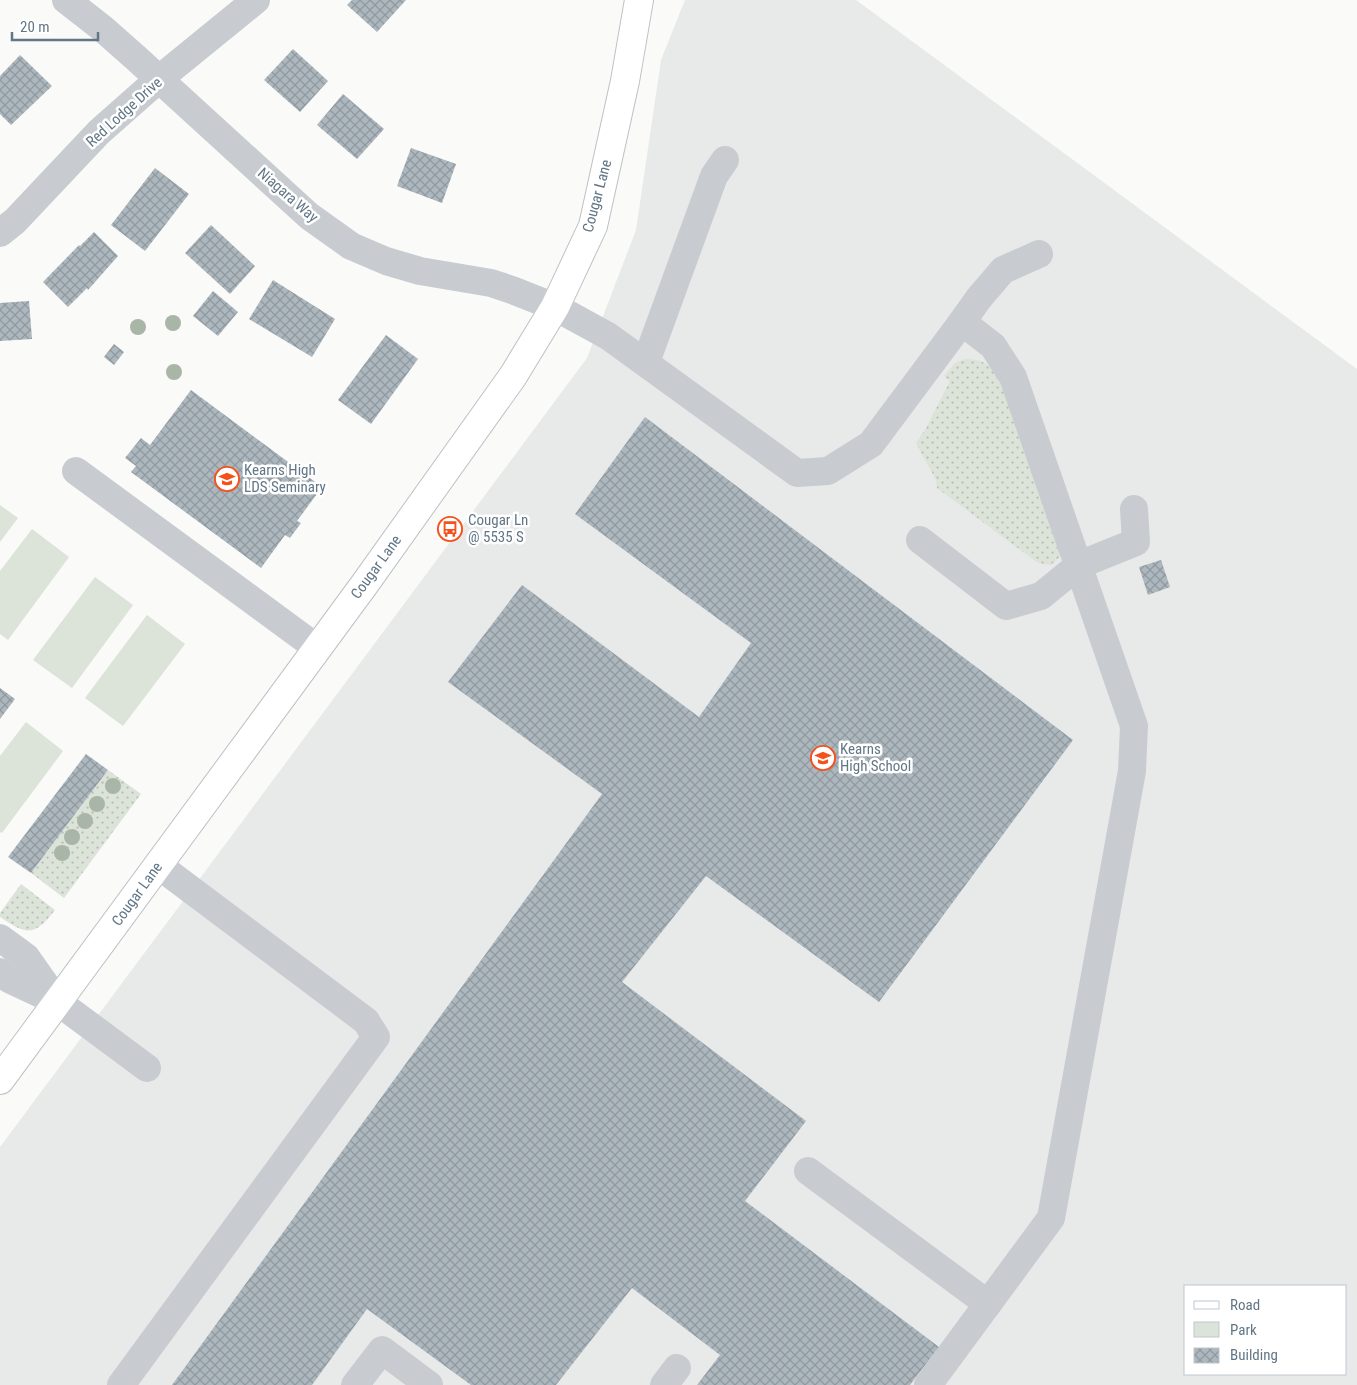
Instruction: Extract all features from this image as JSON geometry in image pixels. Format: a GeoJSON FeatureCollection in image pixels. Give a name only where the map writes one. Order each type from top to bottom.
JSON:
{"type":"FeatureCollection","features":[{"type":"Feature","properties":{"kind":"main road","name":"Cougar Lane"},"geometry":{"type":"LineString","coordinates":[[0,1080],[317,648],[513,376],[555,307],[593,226],[639,0]]}},
{"type":"Feature","properties":{"kind":"street","name":"Niagara Way"},"geometry":{"type":"LineString","coordinates":[[66,0],[102,28],[309,216],[351,246],[386,261],[420,271],[491,284],[555,307],[608,336],[646,362],[797,473],[828,471],[871,444],[979,298],[1003,270],[1039,254]]}},
{"type":"Feature","properties":{"kind":"street","name":"Red Lodge Drive"},"geometry":{"type":"LineString","coordinates":[[0,233],[15,222],[99,132],[159,79],[256,0]]}},
{"type":"Feature","properties":{"kind":"street"},"geometry":{"type":"LineString","coordinates":[[646,362],[714,176],[725,160]]}},
{"type":"Feature","properties":{"kind":"street"},"geometry":{"type":"LineString","coordinates":[[928,1385],[1051,1218],[1132,771],[1134,726],[1013,377],[993,346],[962,322]]}},
{"type":"Feature","properties":{"kind":"street"},"geometry":{"type":"LineString","coordinates":[[76,471],[317,648]]}},
{"type":"Feature","properties":{"kind":"street"},"geometry":{"type":"LineString","coordinates":[[920,540],[1006,606],[1041,596],[1079,565],[1136,542],[1134,509]]}},
{"type":"Feature","properties":{"kind":"street"},"geometry":{"type":"LineString","coordinates":[[121,1385],[376,1037],[366,1022],[158,865]]}},
{"type":"Feature","properties":{"kind":"street"},"geometry":{"type":"LineString","coordinates":[[0,938],[26,957],[58,1002]]}},
{"type":"Feature","properties":{"kind":"street"},"geometry":{"type":"LineString","coordinates":[[0,972],[9,979],[58,1002],[147,1068]]}},
{"type":"Feature","properties":{"kind":"street"},"geometry":{"type":"LineString","coordinates":[[808,1171],[988,1304]]}},
{"type":"Feature","properties":{"kind":"street"},"geometry":{"type":"LineString","coordinates":[[355,1385],[382,1350],[429,1385]]}},
{"type":"Feature","properties":{"kind":"shaded area","name":"Kearns High School"},"geometry":{"type":"Polygon","coordinates":[[[685,0],[856,0],[1357,369],[1357,1385],[0,1385],[0,1147],[587,358],[636,230],[661,60],[685,0]]]}},
{"type":"Feature","properties":{"kind":"green space"},"geometry":{"type":"Polygon","coordinates":[[[965,359],[984,362],[998,375],[1063,548],[1063,554],[1051,565],[1038,563],[937,488],[936,480],[916,443],[925,430],[950,381],[944,376],[955,363],[965,359]]]}},
{"type":"Feature","properties":{"kind":"green space"},"geometry":{"type":"Polygon","coordinates":[[[0,505],[18,518],[0,542],[0,505]]]}},
{"type":"Feature","properties":{"kind":"green space"},"geometry":{"type":"Polygon","coordinates":[[[32,529],[69,557],[8,640],[0,634],[0,571],[32,529]]]}},
{"type":"Feature","properties":{"kind":"green space"},"geometry":{"type":"Polygon","coordinates":[[[95,577],[133,605],[72,688],[33,660],[95,577]]]}},
{"type":"Feature","properties":{"kind":"green space"},"geometry":{"type":"Polygon","coordinates":[[[147,615],[185,644],[123,726],[85,698],[147,615]]]}},
{"type":"Feature","properties":{"kind":"green space"},"geometry":{"type":"Polygon","coordinates":[[[26,722],[63,751],[2,833],[0,832],[0,756],[26,722]]]}},
{"type":"Feature","properties":{"kind":"green space"},"geometry":{"type":"Polygon","coordinates":[[[108,770],[141,794],[64,898],[31,873],[108,770]]]}},
{"type":"Feature","properties":{"kind":"green space"},"geometry":{"type":"Polygon","coordinates":[[[21,884],[55,910],[48,919],[35,929],[24,930],[0,917],[0,913],[21,884]]]}},
{"type":"Feature","properties":{"kind":"building"},"geometry":{"type":"Polygon","coordinates":[[[352,0],[406,0],[377,32],[347,5],[352,0]]]}},
{"type":"Feature","properties":{"kind":"building"},"geometry":{"type":"Polygon","coordinates":[[[293,49],[328,81],[300,112],[264,80],[293,49]]]}},
{"type":"Feature","properties":{"kind":"building"},"geometry":{"type":"Polygon","coordinates":[[[20,55],[52,86],[11,125],[0,114],[0,76],[20,55]]]}},
{"type":"Feature","properties":{"kind":"building"},"geometry":{"type":"Polygon","coordinates":[[[343,94],[384,129],[357,159],[317,125],[343,94]]]}},
{"type":"Feature","properties":{"kind":"building"},"geometry":{"type":"Polygon","coordinates":[[[411,148],[456,164],[442,203],[397,186],[411,148]]]}},
{"type":"Feature","properties":{"kind":"building"},"geometry":{"type":"Polygon","coordinates":[[[155,168],[189,194],[145,251],[111,225],[155,168]]]}},
{"type":"Feature","properties":{"kind":"building"},"geometry":{"type":"Polygon","coordinates":[[[211,225],[255,266],[230,294],[185,253],[211,225]]]}},
{"type":"Feature","properties":{"kind":"building"},"geometry":{"type":"Polygon","coordinates":[[[94,232],[118,256],[88,290],[87,288],[68,307],[43,282],[94,232]]]}},
{"type":"Feature","properties":{"kind":"building"},"geometry":{"type":"Polygon","coordinates":[[[273,280],[335,319],[312,357],[249,319],[273,280]]]}},
{"type":"Feature","properties":{"kind":"building"},"geometry":{"type":"Polygon","coordinates":[[[213,291],[238,312],[218,336],[193,316],[213,291]]]}},
{"type":"Feature","properties":{"kind":"building"},"geometry":{"type":"Polygon","coordinates":[[[29,301],[32,339],[0,341],[0,303],[29,301]]]}},
{"type":"Feature","properties":{"kind":"building"},"geometry":{"type":"Polygon","coordinates":[[[386,335],[418,359],[371,424],[338,400],[386,335]]]}},
{"type":"Feature","properties":{"kind":"building"},"geometry":{"type":"Polygon","coordinates":[[[114,344],[124,352],[114,365],[104,357],[114,344]]]}},
{"type":"Feature","properties":{"kind":"building","name":"Kearns High LDS Seminary"},"geometry":{"type":"Polygon","coordinates":[[[191,390],[322,487],[297,521],[301,523],[290,538],[285,535],[261,568],[131,472],[136,466],[125,458],[141,438],[150,445],[191,390]]]}},
{"type":"Feature","properties":{"kind":"building"},"geometry":{"type":"Polygon","coordinates":[[[645,417],[1073,740],[879,1002],[706,876],[622,982],[806,1121],[745,1201],[939,1347],[910,1385],[697,1385],[720,1355],[632,1288],[556,1385],[471,1385],[367,1309],[312,1385],[172,1385],[602,794],[448,682],[522,585],[699,717],[751,643],[575,514],[645,417]]]}},
{"type":"Feature","properties":{"kind":"building"},"geometry":{"type":"Polygon","coordinates":[[[1161,560],[1170,587],[1148,595],[1139,567],[1161,560]]]}},
{"type":"Feature","properties":{"kind":"building"},"geometry":{"type":"Polygon","coordinates":[[[0,688],[15,699],[0,719],[0,688]]]}},
{"type":"Feature","properties":{"kind":"building"},"geometry":{"type":"Polygon","coordinates":[[[86,754],[108,770],[31,873],[8,857],[86,754]]]}},
{"type":"Feature","properties":{"kind":"place","name":"Kearns High LDS Seminary"},"geometry":{"type":"Point","coordinates":[227,479]}},
{"type":"Feature","properties":{"kind":"place","name":"Cougar Ln @ 5535 S"},"geometry":{"type":"Point","coordinates":[450,529]}},
{"type":"Feature","properties":{"kind":"place","name":"Kearns High School"},"geometry":{"type":"Point","coordinates":[823,758]}}]}
